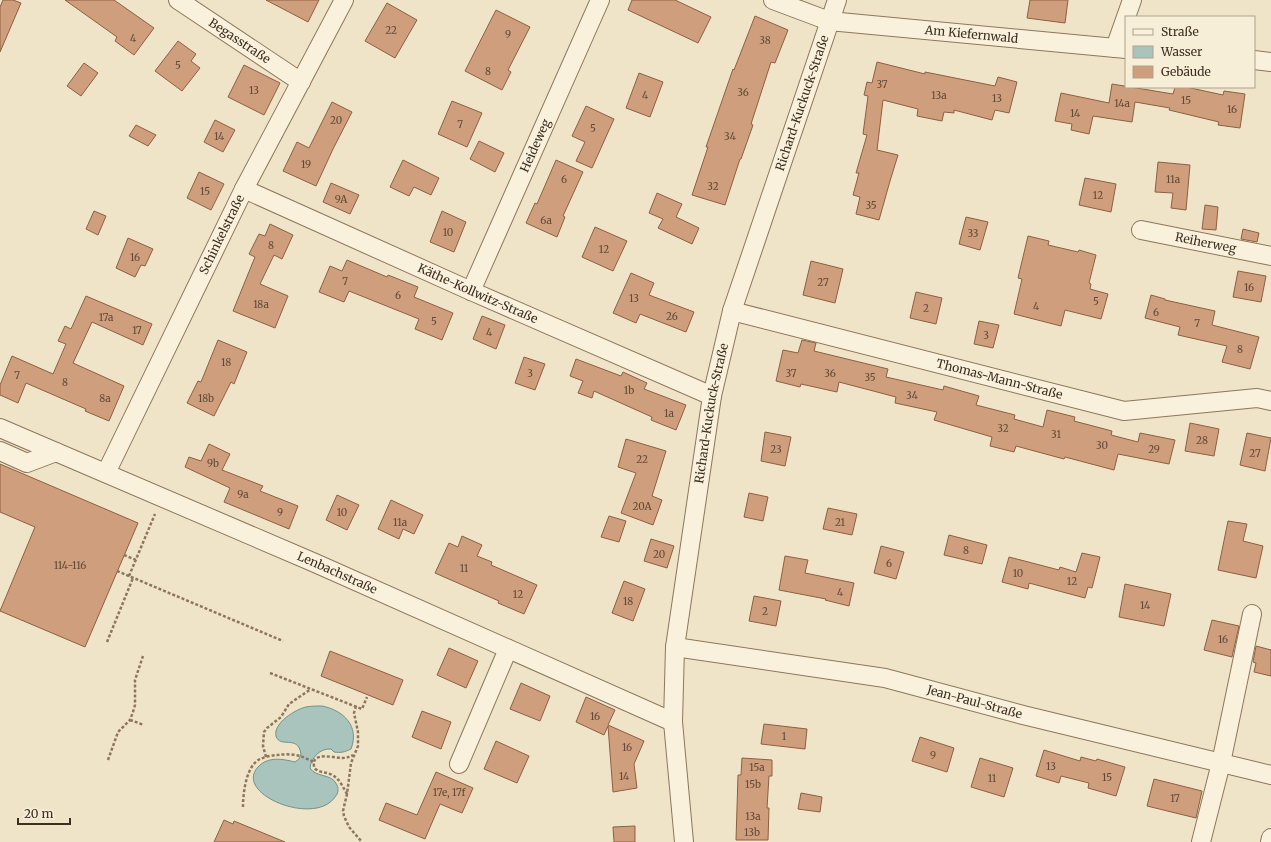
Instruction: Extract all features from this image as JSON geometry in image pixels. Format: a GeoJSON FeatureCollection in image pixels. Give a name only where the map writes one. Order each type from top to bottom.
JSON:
{"type":"FeatureCollection","features":[{"type":"Feature","properties":{"kind":"street","name":"Begasstraße"},"geometry":{"type":"LineString","coordinates":[[178,0],[301,82]]}},
{"type":"Feature","properties":{"kind":"street","name":"Schinkelstraße"},"geometry":{"type":"LineString","coordinates":[[106,473],[244,189],[344,0]]}},
{"type":"Feature","properties":{"kind":"street","name":"Heideweg"},"geometry":{"type":"LineString","coordinates":[[471,291],[600,0]]}},
{"type":"Feature","properties":{"kind":"street","name":"Am Kiefernwald"},"geometry":{"type":"LineString","coordinates":[[773,0],[829,21],[1120,48],[1125,28]]}},
{"type":"Feature","properties":{"kind":"street","name":"Richard-Kuckuck-Straße"},"geometry":{"type":"LineString","coordinates":[[684,842],[673,722],[675,647],[712,396],[732,311],[837,0]]}},
{"type":"Feature","properties":{"kind":"street","name":"Am Kiefernwald"},"geometry":{"type":"LineString","coordinates":[[1128,16],[1132,0]]}},
{"type":"Feature","properties":{"kind":"street"},"geometry":{"type":"LineString","coordinates":[[1255,60],[1271,62]]}},
{"type":"Feature","properties":{"kind":"street","name":"Käthe-Kollwitz-Straße"},"geometry":{"type":"LineString","coordinates":[[244,189],[471,291],[712,396]]}},
{"type":"Feature","properties":{"kind":"street","name":"Reiherweg"},"geometry":{"type":"LineString","coordinates":[[1141,230],[1271,256]]}},
{"type":"Feature","properties":{"kind":"street","name":"Thomas-Mann-Straße"},"geometry":{"type":"LineString","coordinates":[[732,311],[1124,411],[1257,398],[1271,401]]}},
{"type":"Feature","properties":{"kind":"street","name":"Lenbachstraße"},"geometry":{"type":"LineString","coordinates":[[0,428],[315,563],[673,722]]}},
{"type":"Feature","properties":{"kind":"street"},"geometry":{"type":"LineString","coordinates":[[0,451],[27,463],[56,452]]}},
{"type":"Feature","properties":{"kind":"street"},"geometry":{"type":"LineString","coordinates":[[1201,842],[1221,763],[1252,614]]}},
{"type":"Feature","properties":{"kind":"street","name":"Jean-Paul-Straße"},"geometry":{"type":"LineString","coordinates":[[675,647],[885,678],[1023,715],[1271,775]]}},
{"type":"Feature","properties":{"kind":"street"},"geometry":{"type":"LineString","coordinates":[[459,764],[508,649]]}},
{"type":"Feature","properties":{"kind":"street"},"geometry":{"type":"LineString","coordinates":[[1270,842],[1271,838]]}},
{"type":"Feature","properties":{"kind":"path"},"geometry":{"type":"LineString","coordinates":[[129,576],[158,509]]}},
{"type":"Feature","properties":{"kind":"path"},"geometry":{"type":"LineString","coordinates":[[124,555],[136,560]]}},
{"type":"Feature","properties":{"kind":"path"},"geometry":{"type":"LineString","coordinates":[[117,571],[283,641]]}},
{"type":"Feature","properties":{"kind":"path"},"geometry":{"type":"LineString","coordinates":[[107,642],[133,578]]}},
{"type":"Feature","properties":{"kind":"path"},"geometry":{"type":"LineString","coordinates":[[108,760],[118,732],[130,720],[135,705],[136,674],[143,656]]}},
{"type":"Feature","properties":{"kind":"path"},"geometry":{"type":"LineString","coordinates":[[270,673],[362,709],[367,696]]}},
{"type":"Feature","properties":{"kind":"path"},"geometry":{"type":"LineString","coordinates":[[266,757],[263,739],[267,728],[281,717],[289,704],[311,689]]}},
{"type":"Feature","properties":{"kind":"path"},"geometry":{"type":"LineString","coordinates":[[356,706],[354,714],[358,746],[354,754],[343,811],[349,827],[362,842]]}},
{"type":"Feature","properties":{"kind":"path"},"geometry":{"type":"LineString","coordinates":[[130,720],[144,725]]}},
{"type":"Feature","properties":{"kind":"path"},"geometry":{"type":"LineString","coordinates":[[243,807],[243,797],[247,779],[259,760],[266,757],[285,754],[299,756],[314,762]]}},
{"type":"Feature","properties":{"kind":"path"},"geometry":{"type":"LineString","coordinates":[[314,762],[320,757],[326,756],[348,758],[354,754]]}},
{"type":"Feature","properties":{"kind":"path"},"geometry":{"type":"LineString","coordinates":[[314,762],[315,769],[332,774],[347,794]]}},
{"type":"Feature","properties":{"kind":"water"},"geometry":{"type":"Polygon","coordinates":[[[322,706],[337,711],[343,715],[348,720],[353,733],[351,749],[345,752],[334,752],[331,749],[323,750],[314,757],[311,764],[310,768],[313,771],[335,781],[338,788],[337,794],[325,805],[311,809],[295,808],[266,796],[257,787],[253,777],[258,767],[266,761],[276,759],[295,762],[299,759],[301,754],[299,748],[293,743],[278,740],[276,731],[278,726],[286,717],[302,708],[322,706]]]}},
{"type":"Feature","properties":{"kind":"building"},"geometry":{"type":"Polygon","coordinates":[[[3,0],[13,0],[21,3],[0,52],[0,7],[3,0]]]}},
{"type":"Feature","properties":{"kind":"building"},"geometry":{"type":"Polygon","coordinates":[[[65,0],[114,0],[154,28],[134,55],[115,41],[117,37],[65,0]]]}},
{"type":"Feature","properties":{"kind":"building"},"geometry":{"type":"Polygon","coordinates":[[[266,0],[319,0],[308,22],[266,0]]]}},
{"type":"Feature","properties":{"kind":"building"},"geometry":{"type":"Polygon","coordinates":[[[632,0],[675,0],[711,17],[698,43],[628,10],[632,0]]]}},
{"type":"Feature","properties":{"kind":"building"},"geometry":{"type":"Polygon","coordinates":[[[1030,0],[1068,0],[1065,23],[1027,18],[1030,0]]]}},
{"type":"Feature","properties":{"kind":"building"},"geometry":{"type":"Polygon","coordinates":[[[387,3],[417,20],[395,58],[365,41],[387,3]]]}},
{"type":"Feature","properties":{"kind":"building"},"geometry":{"type":"Polygon","coordinates":[[[496,10],[530,27],[508,70],[511,72],[502,90],[465,71],[496,10]]]}},
{"type":"Feature","properties":{"kind":"building"},"geometry":{"type":"Polygon","coordinates":[[[755,16],[788,30],[775,63],[771,62],[751,124],[753,125],[725,205],[692,195],[708,147],[706,147],[733,69],[734,70],[755,16]]]}},
{"type":"Feature","properties":{"kind":"building"},"geometry":{"type":"Polygon","coordinates":[[[178,41],[196,54],[191,61],[200,68],[182,91],[155,71],[178,41]]]}},
{"type":"Feature","properties":{"kind":"building"},"geometry":{"type":"Polygon","coordinates":[[[877,62],[925,74],[925,72],[995,86],[998,77],[1017,82],[1009,113],[995,110],[992,120],[954,110],[954,113],[944,112],[942,121],[917,116],[918,109],[883,100],[877,150],[898,155],[879,220],[856,214],[860,197],[853,195],[859,173],[856,173],[867,135],[863,134],[868,96],[864,95],[867,82],[872,83],[877,62]]]}},
{"type":"Feature","properties":{"kind":"building"},"geometry":{"type":"Polygon","coordinates":[[[84,63],[98,73],[81,96],[67,86],[84,63]]]}},
{"type":"Feature","properties":{"kind":"building"},"geometry":{"type":"Polygon","coordinates":[[[244,65],[280,83],[264,115],[228,97],[244,65]]]}},
{"type":"Feature","properties":{"kind":"building"},"geometry":{"type":"Polygon","coordinates":[[[639,73],[663,82],[650,117],[626,108],[639,73]]]}},
{"type":"Feature","properties":{"kind":"building"},"geometry":{"type":"Polygon","coordinates":[[[1112,84],[1125,86],[1125,88],[1136,88],[1173,94],[1175,88],[1191,88],[1223,95],[1224,91],[1245,94],[1240,128],[1218,125],[1219,122],[1169,110],[1170,108],[1135,102],[1132,122],[1093,116],[1089,134],[1071,130],[1072,124],[1055,121],[1061,93],[1109,103],[1112,84]]]}},
{"type":"Feature","properties":{"kind":"building"},"geometry":{"type":"Polygon","coordinates":[[[452,101],[482,113],[467,147],[438,134],[452,101]]]}},
{"type":"Feature","properties":{"kind":"building"},"geometry":{"type":"Polygon","coordinates":[[[332,102],[352,112],[316,186],[283,171],[297,142],[309,148],[332,102]]]}},
{"type":"Feature","properties":{"kind":"building"},"geometry":{"type":"Polygon","coordinates":[[[586,106],[614,119],[592,168],[576,161],[585,142],[572,136],[586,106]]]}},
{"type":"Feature","properties":{"kind":"building"},"geometry":{"type":"Polygon","coordinates":[[[215,120],[235,130],[223,152],[204,142],[215,120]]]}},
{"type":"Feature","properties":{"kind":"building"},"geometry":{"type":"Polygon","coordinates":[[[136,125],[156,135],[148,146],[129,136],[136,125]]]}},
{"type":"Feature","properties":{"kind":"building"},"geometry":{"type":"Polygon","coordinates":[[[479,141],[504,153],[495,172],[470,159],[479,141]]]}},
{"type":"Feature","properties":{"kind":"building"},"geometry":{"type":"Polygon","coordinates":[[[403,160],[439,178],[431,195],[414,187],[409,196],[390,187],[403,160]]]}},
{"type":"Feature","properties":{"kind":"building"},"geometry":{"type":"Polygon","coordinates":[[[556,160],[583,172],[563,216],[565,217],[557,237],[526,223],[535,203],[537,204],[556,160]]]}},
{"type":"Feature","properties":{"kind":"building"},"geometry":{"type":"Polygon","coordinates":[[[1158,162],[1190,165],[1186,210],[1171,208],[1173,193],[1155,192],[1158,162]]]}},
{"type":"Feature","properties":{"kind":"building"},"geometry":{"type":"Polygon","coordinates":[[[199,172],[224,184],[211,210],[187,198],[199,172]]]}},
{"type":"Feature","properties":{"kind":"building"},"geometry":{"type":"Polygon","coordinates":[[[1085,178],[1116,184],[1111,212],[1079,205],[1085,178]]]}},
{"type":"Feature","properties":{"kind":"building"},"geometry":{"type":"Polygon","coordinates":[[[331,183],[359,195],[350,214],[323,202],[331,183]]]}},
{"type":"Feature","properties":{"kind":"building"},"geometry":{"type":"Polygon","coordinates":[[[657,193],[682,204],[676,217],[699,228],[692,244],[658,228],[663,219],[649,213],[657,193]]]}},
{"type":"Feature","properties":{"kind":"building"},"geometry":{"type":"Polygon","coordinates":[[[1205,205],[1218,207],[1216,230],[1202,229],[1205,205]]]}},
{"type":"Feature","properties":{"kind":"building"},"geometry":{"type":"Polygon","coordinates":[[[94,211],[106,216],[98,235],[86,229],[94,211]]]}},
{"type":"Feature","properties":{"kind":"building"},"geometry":{"type":"Polygon","coordinates":[[[442,211],[466,222],[454,252],[430,242],[442,211]]]}},
{"type":"Feature","properties":{"kind":"building"},"geometry":{"type":"Polygon","coordinates":[[[966,217],[988,222],[980,250],[959,244],[966,217]]]}},
{"type":"Feature","properties":{"kind":"building"},"geometry":{"type":"Polygon","coordinates":[[[270,224],[293,235],[282,259],[274,255],[260,284],[288,296],[275,328],[233,311],[255,257],[249,254],[259,234],[265,236],[270,224]]]}},
{"type":"Feature","properties":{"kind":"building"},"geometry":{"type":"Polygon","coordinates":[[[595,227],[627,241],[613,271],[582,257],[595,227]]]}},
{"type":"Feature","properties":{"kind":"building"},"geometry":{"type":"Polygon","coordinates":[[[1243,229],[1259,233],[1257,242],[1241,239],[1243,229]]]}},
{"type":"Feature","properties":{"kind":"building"},"geometry":{"type":"Polygon","coordinates":[[[1028,236],[1049,241],[1048,245],[1078,252],[1079,250],[1096,255],[1089,283],[1091,284],[1090,289],[1108,294],[1101,319],[1065,310],[1061,326],[1014,314],[1022,279],[1018,278],[1028,236]]]}},
{"type":"Feature","properties":{"kind":"building"},"geometry":{"type":"Polygon","coordinates":[[[128,238],[153,249],[145,266],[141,265],[135,277],[116,268],[128,238]]]}},
{"type":"Feature","properties":{"kind":"building"},"geometry":{"type":"Polygon","coordinates":[[[347,260],[387,277],[388,275],[418,287],[414,297],[453,313],[442,340],[415,329],[419,319],[349,291],[344,302],[319,292],[330,266],[342,271],[347,260]]]}},
{"type":"Feature","properties":{"kind":"building"},"geometry":{"type":"Polygon","coordinates":[[[811,261],[843,269],[835,303],[803,295],[811,261]]]}},
{"type":"Feature","properties":{"kind":"building"},"geometry":{"type":"Polygon","coordinates":[[[1238,271],[1266,276],[1261,302],[1233,297],[1238,271]]]}},
{"type":"Feature","properties":{"kind":"building"},"geometry":{"type":"Polygon","coordinates":[[[631,273],[654,283],[649,295],[694,312],[686,332],[640,314],[636,323],[613,313],[631,273]]]}},
{"type":"Feature","properties":{"kind":"building"},"geometry":{"type":"Polygon","coordinates":[[[916,292],[942,298],[936,324],[910,318],[916,292]]]}},
{"type":"Feature","properties":{"kind":"building"},"geometry":{"type":"Polygon","coordinates":[[[1151,295],[1165,300],[1215,311],[1212,325],[1259,337],[1250,369],[1222,362],[1227,346],[1178,335],[1180,327],[1145,318],[1151,295]]]}},
{"type":"Feature","properties":{"kind":"building"},"geometry":{"type":"Polygon","coordinates":[[[86,296],[152,324],[143,345],[92,322],[73,363],[124,386],[109,421],[85,411],[86,409],[26,383],[18,403],[0,395],[0,385],[12,356],[53,374],[66,344],[58,341],[65,326],[71,329],[86,296]]]}},
{"type":"Feature","properties":{"kind":"building"},"geometry":{"type":"Polygon","coordinates":[[[482,316],[505,325],[496,349],[473,339],[482,316]]]}},
{"type":"Feature","properties":{"kind":"building"},"geometry":{"type":"Polygon","coordinates":[[[979,321],[999,325],[993,348],[974,344],[979,321]]]}},
{"type":"Feature","properties":{"kind":"building"},"geometry":{"type":"Polygon","coordinates":[[[218,340],[247,352],[234,384],[231,382],[214,416],[187,403],[198,381],[201,382],[218,340]]]}},
{"type":"Feature","properties":{"kind":"building"},"geometry":{"type":"Polygon","coordinates":[[[802,340],[816,343],[814,351],[888,369],[886,377],[943,390],[944,386],[979,396],[976,405],[1015,415],[1014,419],[1043,427],[1047,410],[1075,417],[1074,421],[1112,431],[1111,435],[1138,442],[1140,433],[1175,440],[1169,464],[1118,454],[1114,470],[1065,457],[1064,459],[1016,446],[1014,452],[990,446],[992,437],[934,420],[937,412],[895,403],[896,397],[839,382],[837,392],[801,384],[800,387],[776,381],[783,350],[798,353],[802,340]]]}},
{"type":"Feature","properties":{"kind":"building"},"geometry":{"type":"Polygon","coordinates":[[[524,357],[545,364],[535,390],[515,383],[524,357]]]}},
{"type":"Feature","properties":{"kind":"building"},"geometry":{"type":"Polygon","coordinates":[[[576,359],[621,376],[623,372],[647,383],[644,389],[686,405],[676,430],[651,420],[652,417],[594,391],[592,398],[578,393],[583,381],[570,376],[576,359]]]}},
{"type":"Feature","properties":{"kind":"building"},"geometry":{"type":"Polygon","coordinates":[[[1190,423],[1219,429],[1214,456],[1185,451],[1190,423]]]}},
{"type":"Feature","properties":{"kind":"building"},"geometry":{"type":"Polygon","coordinates":[[[765,432],[791,437],[785,466],[761,461],[765,432]]]}},
{"type":"Feature","properties":{"kind":"building"},"geometry":{"type":"Polygon","coordinates":[[[1247,433],[1271,438],[1265,471],[1240,465],[1247,433]]]}},
{"type":"Feature","properties":{"kind":"building"},"geometry":{"type":"Polygon","coordinates":[[[626,439],[666,451],[652,496],[662,500],[653,525],[621,513],[636,473],[618,467],[626,439]]]}},
{"type":"Feature","properties":{"kind":"building"},"geometry":{"type":"Polygon","coordinates":[[[209,444],[230,454],[222,470],[263,486],[260,491],[298,506],[289,529],[224,502],[230,488],[185,467],[189,457],[201,461],[209,444]]]}},
{"type":"Feature","properties":{"kind":"building"},"geometry":{"type":"Polygon","coordinates":[[[0,464],[138,523],[85,647],[0,611],[35,527],[0,512],[0,464]]]}},
{"type":"Feature","properties":{"kind":"building"},"geometry":{"type":"Polygon","coordinates":[[[749,493],[768,497],[763,521],[744,517],[749,493]]]}},
{"type":"Feature","properties":{"kind":"building"},"geometry":{"type":"Polygon","coordinates":[[[337,495],[359,505],[347,530],[326,520],[337,495]]]}},
{"type":"Feature","properties":{"kind":"building"},"geometry":{"type":"Polygon","coordinates":[[[391,500],[423,515],[414,534],[403,529],[399,539],[378,529],[391,500]]]}},
{"type":"Feature","properties":{"kind":"building"},"geometry":{"type":"Polygon","coordinates":[[[828,508],[857,514],[852,535],[823,529],[828,508]]]}},
{"type":"Feature","properties":{"kind":"building"},"geometry":{"type":"Polygon","coordinates":[[[609,516],[626,521],[619,542],[601,537],[609,516]]]}},
{"type":"Feature","properties":{"kind":"building"},"geometry":{"type":"Polygon","coordinates":[[[1228,521],[1247,524],[1243,541],[1263,546],[1256,578],[1218,570],[1228,521]]]}},
{"type":"Feature","properties":{"kind":"building"},"geometry":{"type":"Polygon","coordinates":[[[949,535],[987,545],[982,564],[944,555],[949,535]]]}},
{"type":"Feature","properties":{"kind":"building"},"geometry":{"type":"Polygon","coordinates":[[[462,536],[482,545],[477,556],[492,562],[491,565],[537,585],[524,614],[498,603],[499,601],[435,573],[449,543],[458,547],[462,536]]]}},
{"type":"Feature","properties":{"kind":"building"},"geometry":{"type":"Polygon","coordinates":[[[651,539],[674,546],[667,568],[644,561],[651,539]]]}},
{"type":"Feature","properties":{"kind":"building"},"geometry":{"type":"Polygon","coordinates":[[[881,546],[904,552],[896,579],[874,573],[881,546]]]}},
{"type":"Feature","properties":{"kind":"building"},"geometry":{"type":"Polygon","coordinates":[[[1082,553],[1100,557],[1092,588],[1088,587],[1085,598],[1029,583],[1028,589],[1002,582],[1009,557],[1059,570],[1060,567],[1076,572],[1082,553]]]}},
{"type":"Feature","properties":{"kind":"building"},"geometry":{"type":"Polygon","coordinates":[[[785,556],[808,560],[805,573],[854,583],[849,606],[825,600],[826,599],[779,590],[785,556]]]}},
{"type":"Feature","properties":{"kind":"building"},"geometry":{"type":"Polygon","coordinates":[[[624,581],[645,589],[633,621],[612,613],[624,581]]]}},
{"type":"Feature","properties":{"kind":"building"},"geometry":{"type":"Polygon","coordinates":[[[1125,584],[1171,594],[1164,626],[1119,617],[1125,584]]]}},
{"type":"Feature","properties":{"kind":"building"},"geometry":{"type":"Polygon","coordinates":[[[754,596],[781,601],[776,626],[749,621],[754,596]]]}},
{"type":"Feature","properties":{"kind":"building"},"geometry":{"type":"Polygon","coordinates":[[[1212,620],[1239,626],[1232,657],[1204,650],[1212,620]]]}},
{"type":"Feature","properties":{"kind":"building"},"geometry":{"type":"Polygon","coordinates":[[[1256,646],[1271,650],[1271,676],[1254,672],[1256,663],[1253,662],[1256,646]]]}},
{"type":"Feature","properties":{"kind":"building"},"geometry":{"type":"Polygon","coordinates":[[[449,648],[478,661],[466,688],[437,675],[449,648]]]}},
{"type":"Feature","properties":{"kind":"building"},"geometry":{"type":"Polygon","coordinates":[[[330,651],[403,680],[393,705],[321,676],[330,651]]]}},
{"type":"Feature","properties":{"kind":"building"},"geometry":{"type":"Polygon","coordinates":[[[521,683],[550,696],[540,721],[510,709],[521,683]]]}},
{"type":"Feature","properties":{"kind":"building"},"geometry":{"type":"Polygon","coordinates":[[[586,697],[615,710],[608,725],[644,741],[634,764],[637,788],[613,792],[608,726],[604,735],[576,722],[586,697]]]}},
{"type":"Feature","properties":{"kind":"building"},"geometry":{"type":"Polygon","coordinates":[[[422,711],[451,722],[441,749],[412,737],[422,711]]]}},
{"type":"Feature","properties":{"kind":"building"},"geometry":{"type":"Polygon","coordinates":[[[764,724],[807,729],[805,749],[761,744],[764,724]]]}},
{"type":"Feature","properties":{"kind":"building"},"geometry":{"type":"Polygon","coordinates":[[[920,737],[954,748],[947,772],[912,761],[920,737]]]}},
{"type":"Feature","properties":{"kind":"building"},"geometry":{"type":"Polygon","coordinates":[[[496,741],[529,756],[517,783],[484,769],[496,741]]]}},
{"type":"Feature","properties":{"kind":"building"},"geometry":{"type":"Polygon","coordinates":[[[1044,750],[1080,761],[1081,757],[1096,761],[1097,759],[1125,767],[1116,796],[1088,788],[1089,783],[1061,776],[1059,783],[1036,776],[1044,750]]]}},
{"type":"Feature","properties":{"kind":"building"},"geometry":{"type":"Polygon","coordinates":[[[742,758],[772,760],[772,776],[769,776],[767,808],[769,808],[768,840],[736,840],[738,775],[741,775],[742,758]]]}},
{"type":"Feature","properties":{"kind":"building"},"geometry":{"type":"Polygon","coordinates":[[[980,758],[1013,768],[1004,797],[971,787],[980,758]]]}},
{"type":"Feature","properties":{"kind":"building"},"geometry":{"type":"Polygon","coordinates":[[[436,772],[473,788],[462,813],[440,804],[425,839],[379,820],[386,803],[417,815],[436,772]]]}},
{"type":"Feature","properties":{"kind":"building"},"geometry":{"type":"Polygon","coordinates":[[[1154,779],[1202,791],[1196,818],[1147,806],[1154,779]]]}},
{"type":"Feature","properties":{"kind":"building"},"geometry":{"type":"Polygon","coordinates":[[[801,793],[822,797],[820,812],[798,809],[801,793]]]}},
{"type":"Feature","properties":{"kind":"building"},"geometry":{"type":"Polygon","coordinates":[[[224,820],[233,824],[234,821],[285,842],[214,842],[224,820]]]}},
{"type":"Feature","properties":{"kind":"building"},"geometry":{"type":"Polygon","coordinates":[[[635,826],[635,842],[614,842],[613,827],[635,826]]]}}]}
